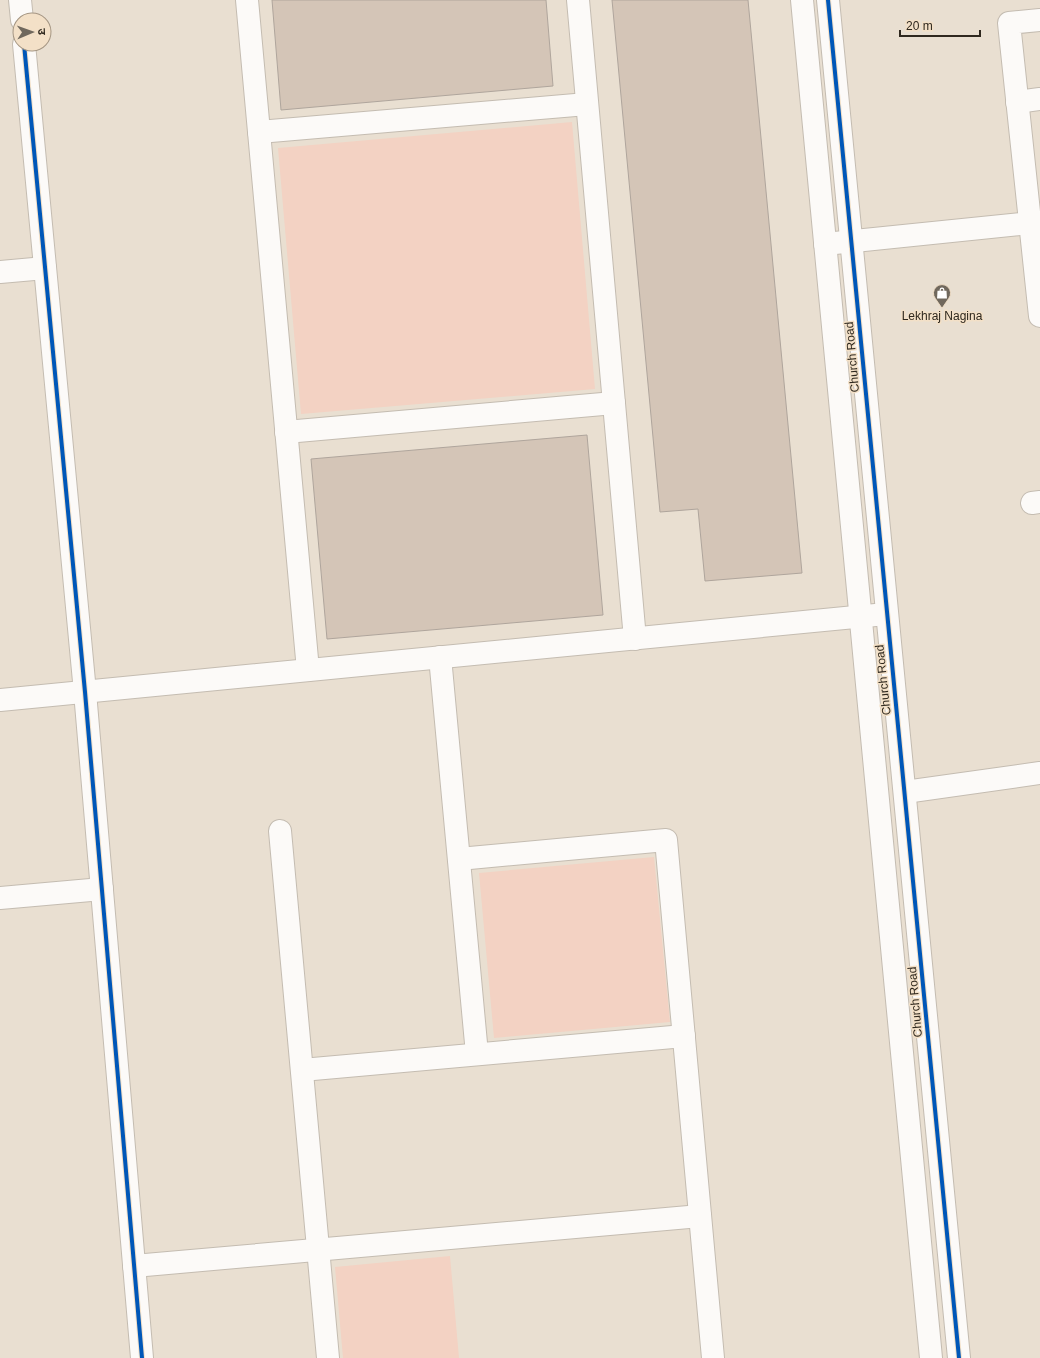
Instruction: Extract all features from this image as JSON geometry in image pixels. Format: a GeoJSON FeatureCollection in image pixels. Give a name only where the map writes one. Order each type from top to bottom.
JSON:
{"type":"FeatureCollection","features":[{"type":"Feature","properties":{"kind":"street"},"geometry":{"type":"LineString","coordinates":[[20,0],[21,12]]}},
{"type":"Feature","properties":{"kind":"street"},"geometry":{"type":"LineString","coordinates":[[247,0],[308,670]]}},
{"type":"Feature","properties":{"kind":"street"},"geometry":{"type":"LineString","coordinates":[[578,0],[635,639]]}},
{"type":"Feature","properties":{"kind":"street","name":"Church Road"},"geometry":{"type":"LineString","coordinates":[[802,0],[931,1358]]}},
{"type":"Feature","properties":{"kind":"street","name":"Church Road"},"geometry":{"type":"LineString","coordinates":[[828,0],[886,614],[906,792],[959,1358]]}},
{"type":"Feature","properties":{"kind":"street"},"geometry":{"type":"LineString","coordinates":[[1040,20],[1009,22],[1017,102],[1035,222],[1040,316]]}},
{"type":"Feature","properties":{"kind":"street"},"geometry":{"type":"LineString","coordinates":[[25,52],[85,692],[142,1358]]}},
{"type":"Feature","properties":{"kind":"street"},"geometry":{"type":"LineString","coordinates":[[1017,102],[1040,99]]}},
{"type":"Feature","properties":{"kind":"street"},"geometry":{"type":"LineString","coordinates":[[259,132],[587,104]]}},
{"type":"Feature","properties":{"kind":"street"},"geometry":{"type":"LineString","coordinates":[[825,244],[1035,222]]}},
{"type":"Feature","properties":{"kind":"street"},"geometry":{"type":"LineString","coordinates":[[0,272],[45,268]]}},
{"type":"Feature","properties":{"kind":"street"},"geometry":{"type":"LineString","coordinates":[[286,432],[614,403]]}},
{"type":"Feature","properties":{"kind":"street"},"geometry":{"type":"LineString","coordinates":[[0,700],[886,614]]}},
{"type":"Feature","properties":{"kind":"street"},"geometry":{"type":"LineString","coordinates":[[440,657],[477,1054]]}},
{"type":"Feature","properties":{"kind":"street"},"geometry":{"type":"LineString","coordinates":[[906,792],[1040,774]]}},
{"type":"Feature","properties":{"kind":"street"},"geometry":{"type":"LineString","coordinates":[[280,831],[328,1358]]}},
{"type":"Feature","properties":{"kind":"street"},"geometry":{"type":"LineString","coordinates":[[459,859],[666,840],[713,1358]]}},
{"type":"Feature","properties":{"kind":"street"},"geometry":{"type":"LineString","coordinates":[[0,898],[102,889]]}},
{"type":"Feature","properties":{"kind":"street"},"geometry":{"type":"LineString","coordinates":[[302,1070],[684,1036]]}},
{"type":"Feature","properties":{"kind":"street"},"geometry":{"type":"LineString","coordinates":[[134,1266],[700,1216]]}},
{"type":"Feature","properties":{"kind":"shaded area"},"geometry":{"type":"Polygon","coordinates":[[[572,122],[595,389],[301,414],[278,148],[572,122]]]}},
{"type":"Feature","properties":{"kind":"shaded area"},"geometry":{"type":"Polygon","coordinates":[[[654,857],[670,1022],[494,1038],[479,873],[654,857]]]}},
{"type":"Feature","properties":{"kind":"shaded area"},"geometry":{"type":"Polygon","coordinates":[[[450,1256],[459,1358],[343,1358],[335,1267],[450,1256]]]}},
{"type":"Feature","properties":{"kind":"building"},"geometry":{"type":"Polygon","coordinates":[[[272,0],[546,0],[553,86],[281,110],[272,0]]]}},
{"type":"Feature","properties":{"kind":"building"},"geometry":{"type":"Polygon","coordinates":[[[612,0],[748,0],[802,573],[705,581],[698,509],[660,512],[612,0]]]}},
{"type":"Feature","properties":{"kind":"building"},"geometry":{"type":"Polygon","coordinates":[[[587,435],[603,615],[327,639],[311,459],[587,435]]]}},
{"type":"Feature","properties":{"kind":"cycle path"},"geometry":{"type":"LineString","coordinates":[[828,0],[959,1358]]}},
{"type":"Feature","properties":{"kind":"cycle path"},"geometry":{"type":"LineString","coordinates":[[25,52],[85,692],[142,1358]]}},
{"type":"Feature","properties":{"kind":"place","name":"Lekhraj Nagina"},"geometry":{"type":"Point","coordinates":[942,308]}}]}
